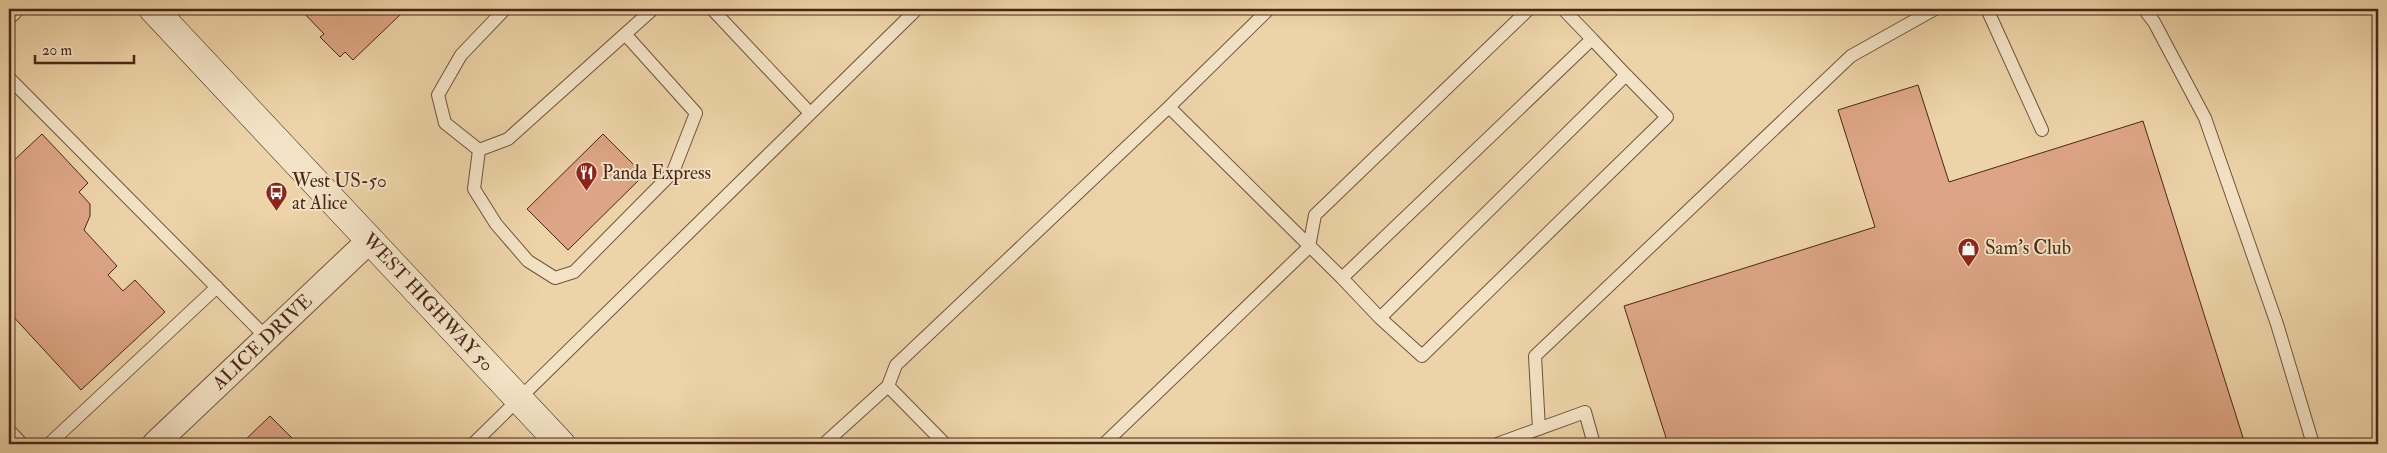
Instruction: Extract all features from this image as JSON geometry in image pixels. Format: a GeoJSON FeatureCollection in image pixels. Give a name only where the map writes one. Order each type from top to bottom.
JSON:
{"type":"FeatureCollection","features":[{"type":"Feature","properties":{"kind":"main road","name":"WEST HIGHWAY 50"},"geometry":{"type":"LineString","coordinates":[[153,9],[561,444]]}},
{"type":"Feature","properties":{"kind":"street","name":"ALICE DRIVE"},"geometry":{"type":"LineString","coordinates":[[156,444],[370,240]]}},
{"type":"Feature","properties":{"kind":"lane"},"geometry":{"type":"LineString","coordinates":[[479,150],[445,123],[438,95],[462,55],[505,9]]}},
{"type":"Feature","properties":{"kind":"lane"},"geometry":{"type":"LineString","coordinates":[[479,150],[508,139],[653,9]]}},
{"type":"Feature","properties":{"kind":"lane"},"geometry":{"type":"LineString","coordinates":[[712,9],[809,112]]}},
{"type":"Feature","properties":{"kind":"lane"},"geometry":{"type":"LineString","coordinates":[[473,444],[520,401],[809,112],[917,9]]}},
{"type":"Feature","properties":{"kind":"lane"},"geometry":{"type":"LineString","coordinates":[[824,444],[888,386],[896,365],[1169,107],[1269,9]]}},
{"type":"Feature","properties":{"kind":"lane"},"geometry":{"type":"LineString","coordinates":[[1104,444],[1309,247],[1314,215],[1529,9]]}},
{"type":"Feature","properties":{"kind":"lane"},"geometry":{"type":"LineString","coordinates":[[1169,107],[1380,318],[1422,356],[1667,117],[1563,9]]}},
{"type":"Feature","properties":{"kind":"lane"},"geometry":{"type":"LineString","coordinates":[[1539,429],[1535,356],[1851,56],[1935,9]]}},
{"type":"Feature","properties":{"kind":"lane"},"geometry":{"type":"LineString","coordinates":[[1987,9],[2042,130]]}},
{"type":"Feature","properties":{"kind":"lane"},"geometry":{"type":"LineString","coordinates":[[2144,9],[2154,22],[2205,118],[2277,324],[2313,444]]}},
{"type":"Feature","properties":{"kind":"lane"},"geometry":{"type":"LineString","coordinates":[[479,150],[474,189],[496,224],[528,261],[555,278],[574,272],[673,172],[696,112],[625,34]]}},
{"type":"Feature","properties":{"kind":"lane"},"geometry":{"type":"LineString","coordinates":[[1342,278],[1592,40]]}},
{"type":"Feature","properties":{"kind":"lane"},"geometry":{"type":"LineString","coordinates":[[1380,318],[1626,75]]}},
{"type":"Feature","properties":{"kind":"lane"},"geometry":{"type":"LineString","coordinates":[[9,78],[267,338]]}},
{"type":"Feature","properties":{"kind":"lane"},"geometry":{"type":"LineString","coordinates":[[49,444],[217,287]]}},
{"type":"Feature","properties":{"kind":"lane"},"geometry":{"type":"LineString","coordinates":[[888,386],[945,444]]}},
{"type":"Feature","properties":{"kind":"lane"},"geometry":{"type":"LineString","coordinates":[[1497,444],[1585,412],[1594,444]]}},
{"type":"Feature","properties":{"kind":"lane"},"geometry":{"type":"LineString","coordinates":[[9,430],[22,444]]}},
{"type":"Feature","properties":{"kind":"building"},"geometry":{"type":"Polygon","coordinates":[[[300,9],[400,9],[403,12],[353,60],[345,52],[340,57],[320,37],[324,34],[300,9]]]}},
{"type":"Feature","properties":{"kind":"building","name":"Sam's Club"},"geometry":{"type":"Polygon","coordinates":[[[1918,85],[1949,182],[2143,121],[2245,444],[1668,444],[1624,306],[1875,227],[1838,110],[1918,85]]]}},
{"type":"Feature","properties":{"kind":"building"},"geometry":{"type":"Polygon","coordinates":[[[42,134],[88,183],[79,192],[90,204],[90,216],[84,230],[117,266],[108,275],[123,291],[135,280],[165,312],[81,390],[9,312],[9,165],[42,134]]]}},
{"type":"Feature","properties":{"kind":"building","name":"Panda Express"},"geometry":{"type":"Polygon","coordinates":[[[603,134],[644,175],[568,250],[527,209],[603,134]]]}},
{"type":"Feature","properties":{"kind":"building"},"geometry":{"type":"Polygon","coordinates":[[[270,416],[298,444],[241,444],[270,416]]]}},
{"type":"Feature","properties":{"kind":"place","name":"Panda Express"},"geometry":{"type":"Point","coordinates":[586,192]}},
{"type":"Feature","properties":{"kind":"place","name":"West US-50 at Alice"},"geometry":{"type":"Point","coordinates":[276,211]}},
{"type":"Feature","properties":{"kind":"place","name":"Sam's Club"},"geometry":{"type":"Point","coordinates":[1969,267]}}]}
